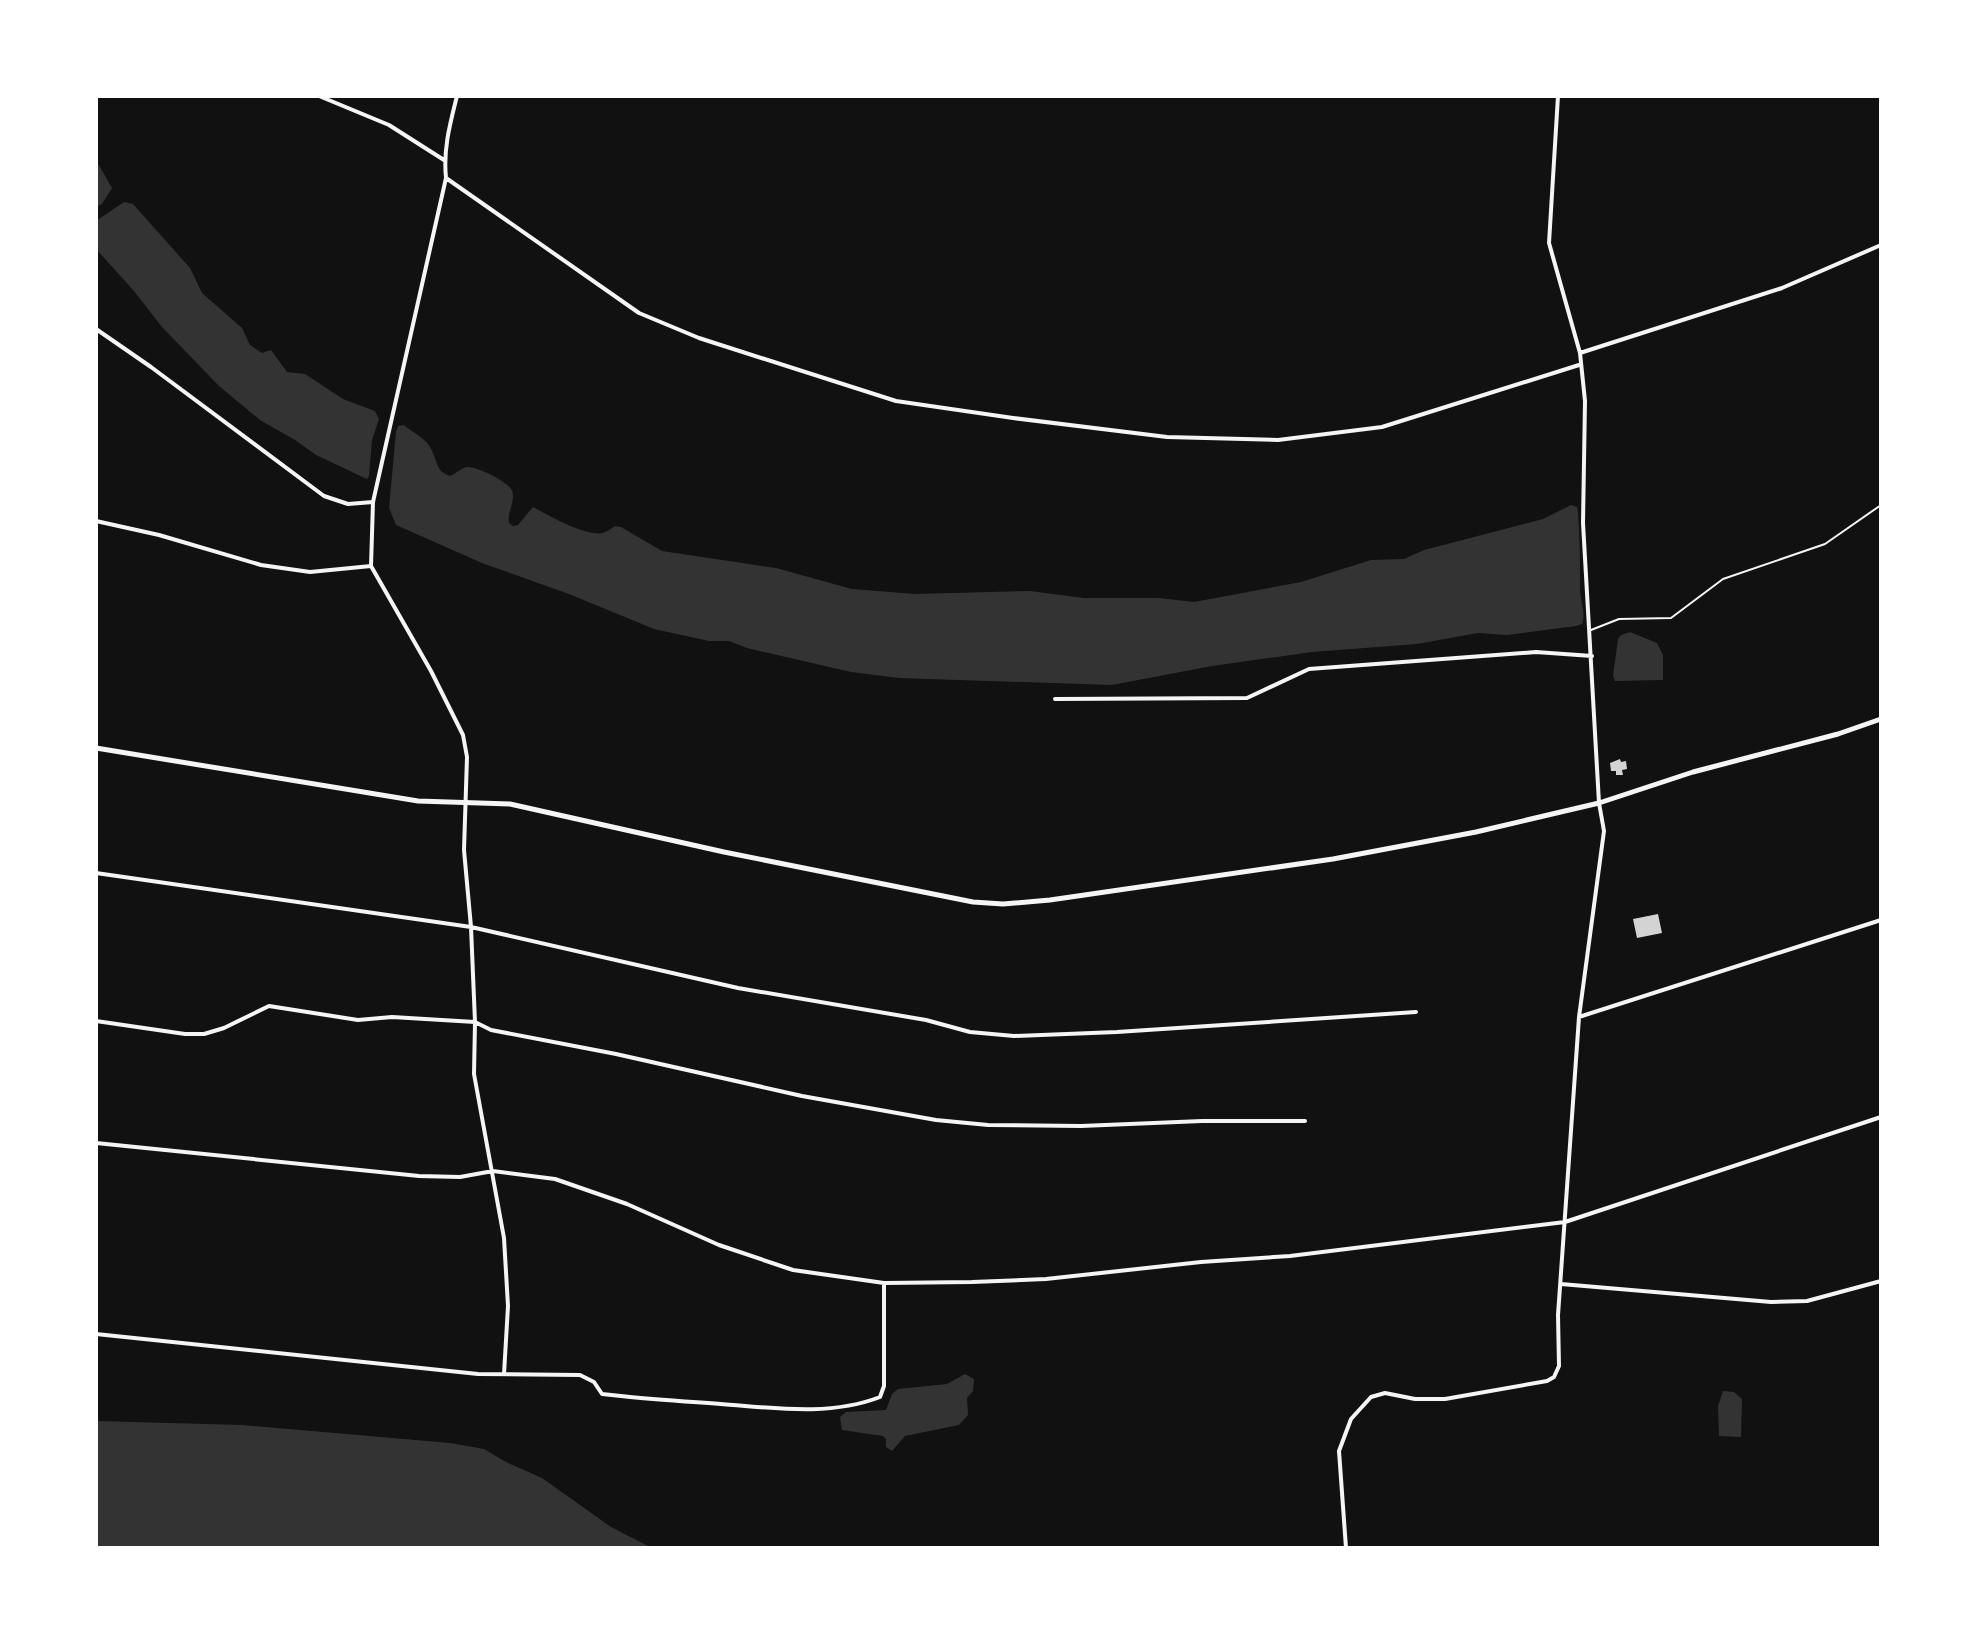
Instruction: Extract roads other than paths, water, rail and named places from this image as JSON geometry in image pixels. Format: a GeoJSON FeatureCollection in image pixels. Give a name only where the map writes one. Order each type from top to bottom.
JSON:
{"type":"FeatureCollection","features":[{"type":"Feature","properties":{"kind":"street"},"geometry":{"type":"LineString","coordinates":[[319,96],[389,125],[444,160]]}},
{"type":"Feature","properties":{"kind":"street"},"geometry":{"type":"LineString","coordinates":[[457,96],[444,160],[446,178],[373,502],[371,566],[431,671],[463,735],[467,757],[464,850],[471,927],[476,1090],[504,1238],[508,1306],[504,1374]]}},
{"type":"Feature","properties":{"kind":"street"},"geometry":{"type":"LineString","coordinates":[[1346,1548],[1339,1451],[1351,1419],[1371,1397],[1385,1393],[1415,1399],[1445,1399],[1547,1381],[1554,1377],[1559,1366],[1558,1315],[1579,1017],[1604,831],[1599,803],[1583,523],[1585,401],[1580,353],[1549,243],[1558,96]]}},
{"type":"Feature","properties":{"kind":"street"},"geometry":{"type":"LineString","coordinates":[[446,178],[639,313],[699,338],[896,401],[1167,437],[1278,440],[1382,427],[1579,365]]}},
{"type":"Feature","properties":{"kind":"street"},"geometry":{"type":"LineString","coordinates":[[1580,353],[1782,288],[1881,245]]}},
{"type":"Feature","properties":{"kind":"street"},"geometry":{"type":"LineString","coordinates":[[96,329],[324,496],[348,504],[373,502]]}},
{"type":"Feature","properties":{"kind":"street"},"geometry":{"type":"LineString","coordinates":[[96,521],[159,535],[261,565],[310,572],[371,566]]}},
{"type":"Feature","properties":{"kind":"street"},"geometry":{"type":"LineString","coordinates":[[1055,699],[1247,698],[1309,669],[1536,652],[1592,656]]}},
{"type":"Feature","properties":{"kind":"street"},"geometry":{"type":"LineString","coordinates":[[96,748],[418,801],[510,804],[546,810],[870,883],[973,902],[1003,904],[1333,859],[1476,832],[1599,803],[1693,772],[1838,734],[1881,719]]}},
{"type":"Feature","properties":{"kind":"street"},"geometry":{"type":"LineString","coordinates":[[96,873],[471,927],[738,988],[926,1020],[970,1032],[1014,1036],[1117,1032],[1416,1012]]}},
{"type":"Feature","properties":{"kind":"street"},"geometry":{"type":"LineString","coordinates":[[1579,1017],[1881,920]]}},
{"type":"Feature","properties":{"kind":"street"},"geometry":{"type":"LineString","coordinates":[[96,1021],[204,1034],[224,1028],[269,1006],[358,1020],[392,1017],[475,1022],[491,1030],[616,1054],[802,1096],[936,1120],[988,1125],[1081,1126],[1305,1121]]}},
{"type":"Feature","properties":{"kind":"street"},"geometry":{"type":"LineString","coordinates":[[96,1143],[419,1176],[460,1177],[493,1171],[555,1179],[627,1204],[719,1245],[793,1270],[884,1283],[1046,1279],[1290,1256],[1565,1222],[1881,1117]]}},
{"type":"Feature","properties":{"kind":"street"},"geometry":{"type":"LineString","coordinates":[[1561,1284],[1771,1302],[1807,1301],[1881,1281]]}},
{"type":"Feature","properties":{"kind":"street"},"geometry":{"type":"LineString","coordinates":[[96,1334],[478,1374],[580,1375],[594,1382],[602,1394],[781,1410],[825,1408],[868,1402],[880,1397],[884,1386],[884,1283]]}},
{"type":"Feature","properties":{"kind":"lane"},"geometry":{"type":"LineString","coordinates":[[1590,630],[1619,619],[1671,618],[1723,579],[1825,544],[1881,505]]}}]}
